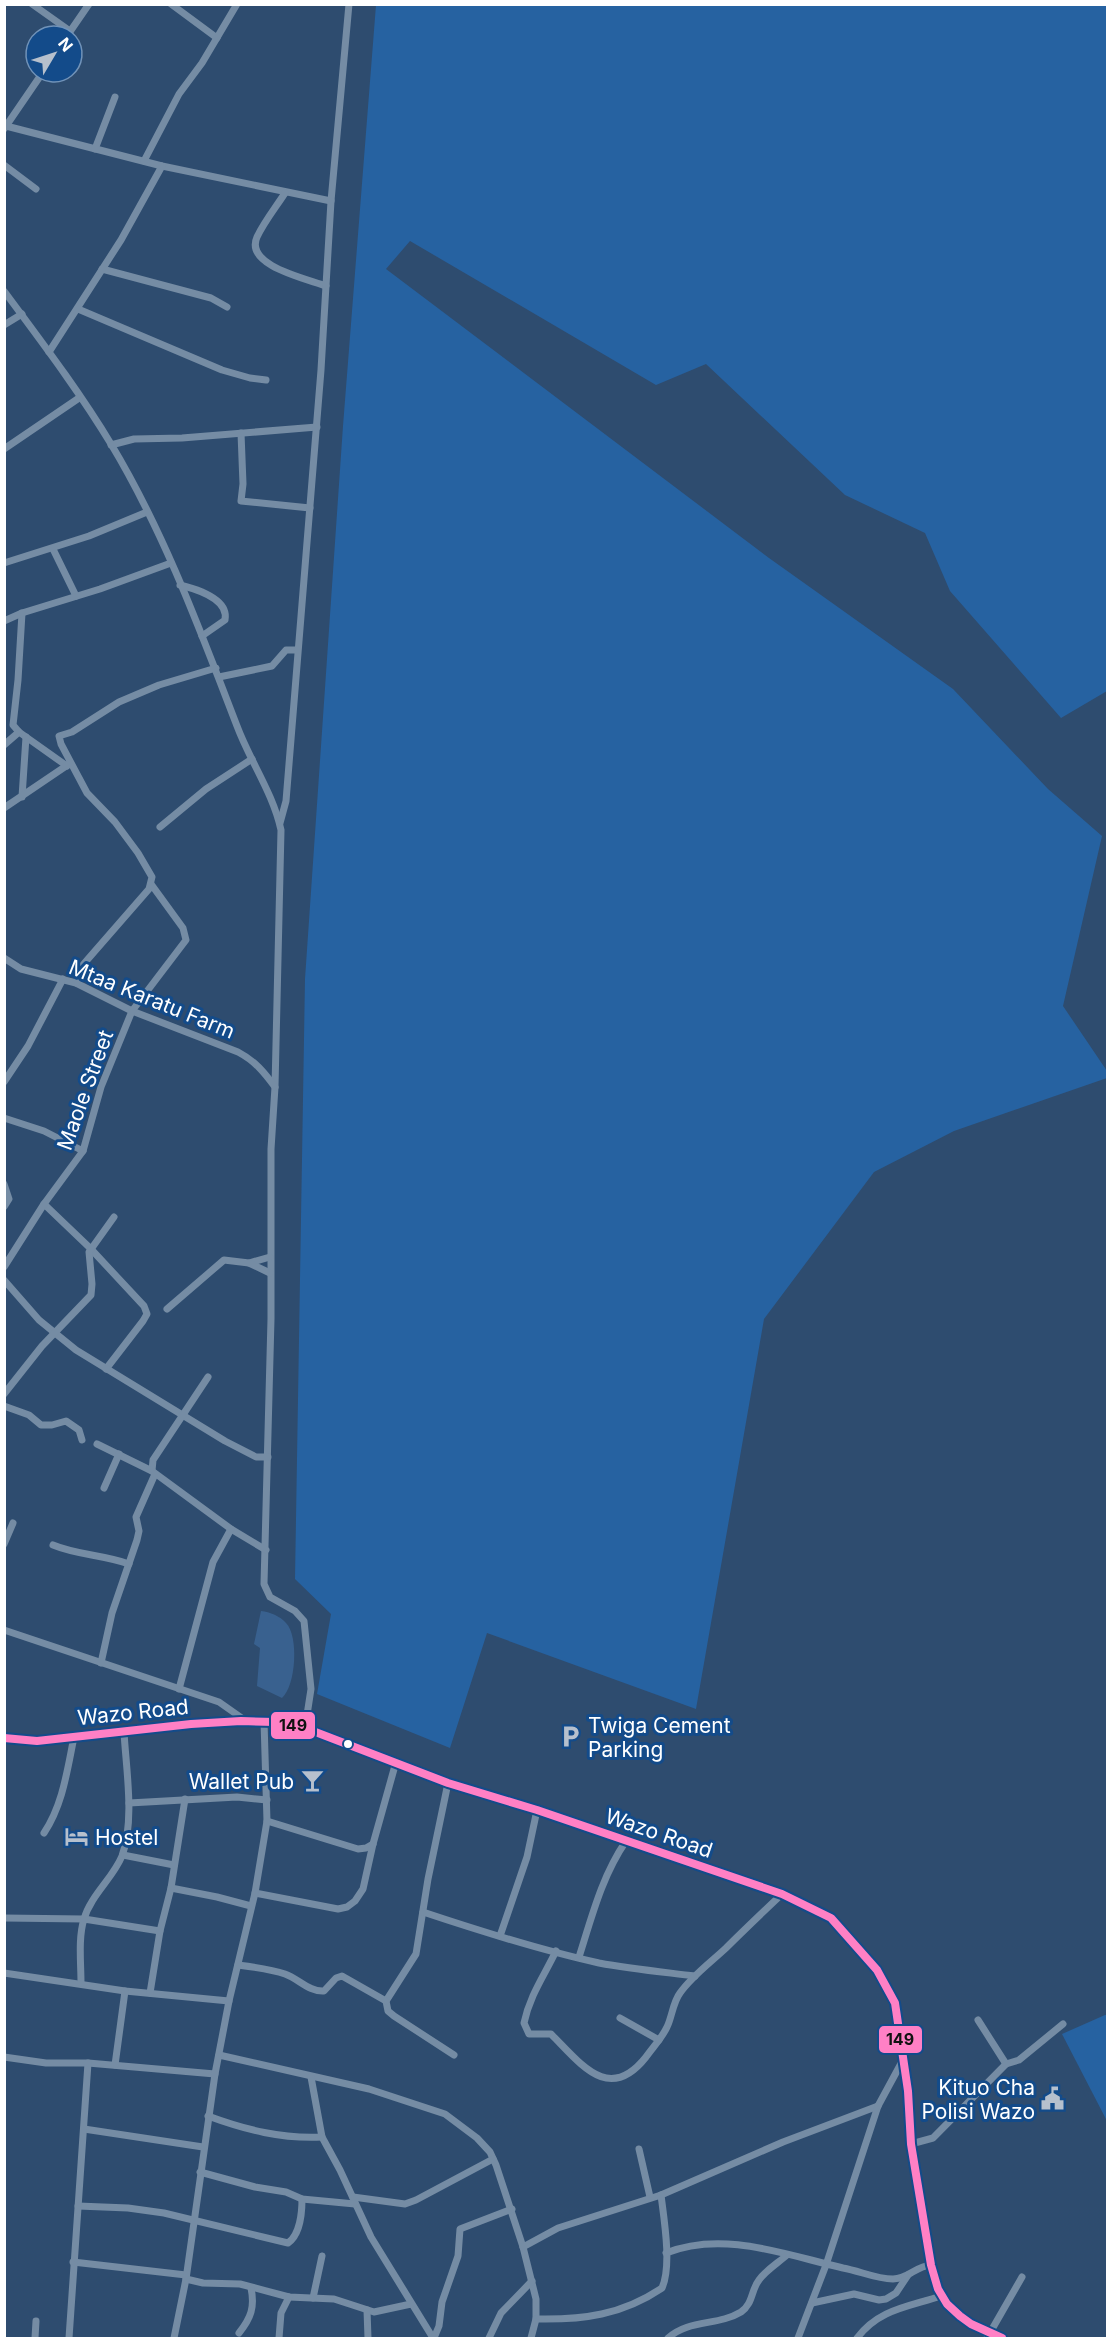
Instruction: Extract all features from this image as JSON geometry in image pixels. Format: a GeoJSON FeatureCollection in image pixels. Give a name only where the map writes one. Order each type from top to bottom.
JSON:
{"type":"FeatureCollection","features":[{"type":"Feature","properties":{"kind":"main road","name":"Wazo Road"},"geometry":{"type":"LineString","coordinates":[[4,1738],[37,1741],[191,1724],[246,1721],[264,1721],[304,1728],[448,1783],[537,1810],[782,1894],[831,1918],[877,1970],[895,2003],[904,2058],[911,2144],[931,2265],[941,2296],[971,2324],[989,2335],[1002,2338]]}},
{"type":"Feature","properties":{"kind":"street"},"geometry":{"type":"LineString","coordinates":[[32,4],[56,24]]}},
{"type":"Feature","properties":{"kind":"street"},"geometry":{"type":"LineString","coordinates":[[75,24],[89,4]]}},
{"type":"Feature","properties":{"kind":"street"},"geometry":{"type":"LineString","coordinates":[[171,4],[217,38]]}},
{"type":"Feature","properties":{"kind":"street"},"geometry":{"type":"LineString","coordinates":[[144,161],[179,94],[202,63],[237,4]]}},
{"type":"Feature","properties":{"kind":"street"},"geometry":{"type":"LineString","coordinates":[[280,823],[286,801],[310,508],[331,201],[349,4]]}},
{"type":"Feature","properties":{"kind":"street"},"geometry":{"type":"LineString","coordinates":[[35,84],[5,127],[162,166],[331,201]]}},
{"type":"Feature","properties":{"kind":"street"},"geometry":{"type":"LineString","coordinates":[[95,149],[115,97]]}},
{"type":"Feature","properties":{"kind":"street"},"geometry":{"type":"LineString","coordinates":[[4,165],[36,189]]}},
{"type":"Feature","properties":{"kind":"street"},"geometry":{"type":"LineString","coordinates":[[49,352],[140,208],[162,166]]}},
{"type":"Feature","properties":{"kind":"street"},"geometry":{"type":"LineString","coordinates":[[285,193],[257,237],[256,250],[264,261],[274,267],[326,286]]}},
{"type":"Feature","properties":{"kind":"street"},"geometry":{"type":"LineString","coordinates":[[102,269],[210,298],[228,307]]}},
{"type":"Feature","properties":{"kind":"street"},"geometry":{"type":"LineString","coordinates":[[4,291],[49,352],[111,445],[147,512],[216,668],[280,823],[282,843],[275,1088],[271,1149],[268,1457],[264,1584],[266,1591],[276,1602],[300,1615],[306,1628],[310,1689],[304,1728]]}},
{"type":"Feature","properties":{"kind":"street"},"geometry":{"type":"LineString","coordinates":[[78,309],[231,373],[266,380]]}},
{"type":"Feature","properties":{"kind":"street"},"geometry":{"type":"LineString","coordinates":[[4,325],[22,314]]}},
{"type":"Feature","properties":{"kind":"street"},"geometry":{"type":"LineString","coordinates":[[4,449],[80,398]]}},
{"type":"Feature","properties":{"kind":"street"},"geometry":{"type":"LineString","coordinates":[[111,445],[134,439],[182,438],[316,427]]}},
{"type":"Feature","properties":{"kind":"street"},"geometry":{"type":"LineString","coordinates":[[241,433],[243,484],[241,501],[310,508]]}},
{"type":"Feature","properties":{"kind":"street"},"geometry":{"type":"LineString","coordinates":[[4,562],[53,549],[147,512]]}},
{"type":"Feature","properties":{"kind":"street"},"geometry":{"type":"LineString","coordinates":[[53,549],[75,596]]}},
{"type":"Feature","properties":{"kind":"street"},"geometry":{"type":"LineString","coordinates":[[4,621],[171,563]]}},
{"type":"Feature","properties":{"kind":"street"},"geometry":{"type":"LineString","coordinates":[[180,585],[202,591],[220,603],[225,611],[225,620],[202,636]]}},
{"type":"Feature","properties":{"kind":"street"},"geometry":{"type":"LineString","coordinates":[[22,613],[13,725],[26,737],[69,764]]}},
{"type":"Feature","properties":{"kind":"street"},"geometry":{"type":"LineString","coordinates":[[219,677],[272,666],[286,651],[297,650]]}},
{"type":"Feature","properties":{"kind":"street"},"geometry":{"type":"LineString","coordinates":[[76,983],[82,966],[151,885],[150,874],[138,853],[115,822],[87,793],[69,764],[59,740],[62,734],[72,732],[119,702],[159,685],[216,668]]}},
{"type":"Feature","properties":{"kind":"street"},"geometry":{"type":"LineString","coordinates":[[4,745],[19,732]]}},
{"type":"Feature","properties":{"kind":"street"},"geometry":{"type":"LineString","coordinates":[[22,797],[26,737]]}},
{"type":"Feature","properties":{"kind":"street"},"geometry":{"type":"LineString","coordinates":[[160,827],[206,789],[252,759]]}},
{"type":"Feature","properties":{"kind":"street"},"geometry":{"type":"LineString","coordinates":[[4,808],[69,764]]}},
{"type":"Feature","properties":{"kind":"street","name":"Maole Street"},"geometry":{"type":"LineString","coordinates":[[4,1267],[44,1204],[70,1172],[83,1151],[101,1087],[132,1011],[186,940],[183,928],[151,885]]}},
{"type":"Feature","properties":{"kind":"street","name":"Mtaa Karatu Farm"},"geometry":{"type":"LineString","coordinates":[[4,958],[21,969],[76,983],[132,1011],[238,1052],[263,1070],[275,1088]]}},
{"type":"Feature","properties":{"kind":"street"},"geometry":{"type":"LineString","coordinates":[[4,1082],[28,1046],[63,979]]}},
{"type":"Feature","properties":{"kind":"street"},"geometry":{"type":"LineString","coordinates":[[4,1118],[44,1131],[83,1151]]}},
{"type":"Feature","properties":{"kind":"street"},"geometry":{"type":"LineString","coordinates":[[4,1185],[9,1199],[4,1207]]}},
{"type":"Feature","properties":{"kind":"street"},"geometry":{"type":"LineString","coordinates":[[44,1204],[90,1248],[144,1306],[147,1314],[105,1369]]}},
{"type":"Feature","properties":{"kind":"street"},"geometry":{"type":"LineString","coordinates":[[4,1394],[90,1295],[90,1248],[114,1217]]}},
{"type":"Feature","properties":{"kind":"street"},"geometry":{"type":"LineString","coordinates":[[249,1263],[270,1257]]}},
{"type":"Feature","properties":{"kind":"street"},"geometry":{"type":"LineString","coordinates":[[167,1309],[224,1260],[249,1263],[270,1273]]}},
{"type":"Feature","properties":{"kind":"street"},"geometry":{"type":"LineString","coordinates":[[4,1280],[54,1334],[105,1369],[249,1454],[256,1457],[268,1457]]}},
{"type":"Feature","properties":{"kind":"street"},"geometry":{"type":"LineString","coordinates":[[101,1663],[112,1612],[139,1531],[136,1517],[154,1472],[153,1460],[208,1377]]}},
{"type":"Feature","properties":{"kind":"street"},"geometry":{"type":"LineString","coordinates":[[4,1406],[29,1415],[41,1425],[66,1421],[79,1430],[82,1440]]}},
{"type":"Feature","properties":{"kind":"street"},"geometry":{"type":"LineString","coordinates":[[97,1444],[154,1472],[231,1529],[266,1550]]}},
{"type":"Feature","properties":{"kind":"street"},"geometry":{"type":"LineString","coordinates":[[104,1488],[119,1454]]}},
{"type":"Feature","properties":{"kind":"street"},"geometry":{"type":"LineString","coordinates":[[4,1544],[13,1523]]}},
{"type":"Feature","properties":{"kind":"street"},"geometry":{"type":"LineString","coordinates":[[179,1689],[213,1562],[231,1529]]}},
{"type":"Feature","properties":{"kind":"street"},"geometry":{"type":"LineString","coordinates":[[52,1545],[66,1551],[98,1555],[129,1564]]}},
{"type":"Feature","properties":{"kind":"street"},"geometry":{"type":"LineString","coordinates":[[4,1630],[219,1702],[246,1721]]}},
{"type":"Feature","properties":{"kind":"street"},"geometry":{"type":"LineString","coordinates":[[174,2338],[186,2277],[215,2074],[229,2001],[255,1893],[267,1821],[264,1721]]}},
{"type":"Feature","properties":{"kind":"street"},"geometry":{"type":"LineString","coordinates":[[81,1983],[84,1919],[123,1855],[129,1803],[123,1732]]}},
{"type":"Feature","properties":{"kind":"street"},"geometry":{"type":"LineString","coordinates":[[44,1833],[59,1806],[74,1737]]}},
{"type":"Feature","properties":{"kind":"street"},"geometry":{"type":"LineString","coordinates":[[255,1893],[338,1909],[355,1901],[363,1889],[396,1762]]}},
{"type":"Feature","properties":{"kind":"street"},"geometry":{"type":"LineString","coordinates":[[448,1783],[416,1954],[386,2001],[388,2011],[394,2016],[454,2055]]}},
{"type":"Feature","properties":{"kind":"street"},"geometry":{"type":"LineString","coordinates":[[129,1803],[237,1797],[267,1800]]}},
{"type":"Feature","properties":{"kind":"street"},"geometry":{"type":"LineString","coordinates":[[150,1993],[160,1931],[171,1888],[185,1799]]}},
{"type":"Feature","properties":{"kind":"street"},"geometry":{"type":"LineString","coordinates":[[500,1936],[527,1857],[537,1810]]}},
{"type":"Feature","properties":{"kind":"street"},"geometry":{"type":"LineString","coordinates":[[267,1821],[358,1849],[373,1844]]}},
{"type":"Feature","properties":{"kind":"street"},"geometry":{"type":"LineString","coordinates":[[579,1957],[592,1909],[609,1870],[626,1841]]}},
{"type":"Feature","properties":{"kind":"street"},"geometry":{"type":"LineString","coordinates":[[123,1855],[174,1865]]}},
{"type":"Feature","properties":{"kind":"street"},"geometry":{"type":"LineString","coordinates":[[171,1888],[251,1906]]}},
{"type":"Feature","properties":{"kind":"street"},"geometry":{"type":"LineString","coordinates":[[556,1951],[547,1972],[536,1987],[528,2004],[524,2023],[529,2034],[551,2034],[573,2058],[592,2072],[604,2078],[615,2079],[631,2073],[659,2040],[671,2019],[678,1995],[695,1976],[782,1894]]}},
{"type":"Feature","properties":{"kind":"street"},"geometry":{"type":"LineString","coordinates":[[423,1912],[579,1957],[645,1971],[695,1976]]}},
{"type":"Feature","properties":{"kind":"street"},"geometry":{"type":"LineString","coordinates":[[4,1918],[84,1919],[160,1931]]}},
{"type":"Feature","properties":{"kind":"street"},"geometry":{"type":"LineString","coordinates":[[238,1965],[283,1973],[309,1989],[320,1992],[324,1991],[336,1978],[342,1976],[386,2001]]}},
{"type":"Feature","properties":{"kind":"street"},"geometry":{"type":"LineString","coordinates":[[4,1973],[124,1991],[229,2001]]}},
{"type":"Feature","properties":{"kind":"street"},"geometry":{"type":"LineString","coordinates":[[115,2065],[124,1991]]}},
{"type":"Feature","properties":{"kind":"street"},"geometry":{"type":"LineString","coordinates":[[620,2018],[659,2040]]}},
{"type":"Feature","properties":{"kind":"street"},"geometry":{"type":"LineString","coordinates":[[978,2019],[1006,2064]]}},
{"type":"Feature","properties":{"kind":"street"},"geometry":{"type":"LineString","coordinates":[[911,2144],[933,2138],[1006,2064],[1019,2060],[1044,2042],[1063,2024]]}},
{"type":"Feature","properties":{"kind":"street"},"geometry":{"type":"LineString","coordinates":[[219,2055],[369,2089],[446,2114],[477,2138],[493,2159],[512,2209],[523,2247],[536,2299],[536,2319],[531,2338]]}},
{"type":"Feature","properties":{"kind":"street"},"geometry":{"type":"LineString","coordinates":[[4,2057],[46,2063],[88,2063],[215,2074]]}},
{"type":"Feature","properties":{"kind":"street"},"geometry":{"type":"LineString","coordinates":[[798,2338],[826,2265],[878,2106],[904,2058]]}},
{"type":"Feature","properties":{"kind":"street"},"geometry":{"type":"LineString","coordinates":[[69,2338],[88,2063]]}},
{"type":"Feature","properties":{"kind":"street"},"geometry":{"type":"LineString","coordinates":[[311,2077],[322,2137],[411,2304],[434,2338]]}},
{"type":"Feature","properties":{"kind":"street"},"geometry":{"type":"LineString","coordinates":[[523,2247],[558,2228],[661,2195],[783,2142],[878,2106]]}},
{"type":"Feature","properties":{"kind":"street"},"geometry":{"type":"LineString","coordinates":[[208,2116],[256,2132],[297,2138],[322,2137]]}},
{"type":"Feature","properties":{"kind":"street"},"geometry":{"type":"LineString","coordinates":[[84,2129],[203,2147]]}},
{"type":"Feature","properties":{"kind":"street"},"geometry":{"type":"LineString","coordinates":[[639,2149],[650,2197]]}},
{"type":"Feature","properties":{"kind":"street"},"geometry":{"type":"LineString","coordinates":[[200,2172],[255,2187],[286,2192],[302,2199],[405,2204],[493,2159]]}},
{"type":"Feature","properties":{"kind":"street"},"geometry":{"type":"LineString","coordinates":[[536,2319],[600,2316],[622,2309],[662,2288],[665,2278],[666,2253],[661,2195]]}},
{"type":"Feature","properties":{"kind":"street"},"geometry":{"type":"LineString","coordinates":[[78,2206],[128,2208],[193,2220],[288,2243],[292,2241],[298,2224],[302,2199]]}},
{"type":"Feature","properties":{"kind":"street"},"geometry":{"type":"LineString","coordinates":[[434,2338],[439,2326],[442,2302],[458,2256],[460,2229],[512,2209]]}},
{"type":"Feature","properties":{"kind":"street"},"geometry":{"type":"LineString","coordinates":[[666,2253],[690,2244],[753,2246],[826,2265],[895,2279],[908,2275],[921,2266],[931,2265]]}},
{"type":"Feature","properties":{"kind":"street"},"geometry":{"type":"LineString","coordinates":[[668,2338],[681,2328],[728,2318],[743,2311],[750,2302],[760,2279],[787,2255]]}},
{"type":"Feature","properties":{"kind":"street"},"geometry":{"type":"LineString","coordinates":[[313,2298],[322,2256]]}},
{"type":"Feature","properties":{"kind":"street"},"geometry":{"type":"LineString","coordinates":[[73,2262],[186,2277],[203,2283],[240,2284],[289,2297],[334,2300],[367,2310],[381,2311],[411,2304]]}},
{"type":"Feature","properties":{"kind":"street"},"geometry":{"type":"LineString","coordinates":[[812,2303],[854,2294],[879,2300],[886,2299],[896,2293],[908,2275]]}},
{"type":"Feature","properties":{"kind":"street"},"geometry":{"type":"LineString","coordinates":[[989,2335],[1022,2277]]}},
{"type":"Feature","properties":{"kind":"street"},"geometry":{"type":"LineString","coordinates":[[489,2338],[501,2313],[532,2282]]}},
{"type":"Feature","properties":{"kind":"street"},"geometry":{"type":"LineString","coordinates":[[238,2333],[251,2316],[253,2297],[251,2288]]}},
{"type":"Feature","properties":{"kind":"street"},"geometry":{"type":"LineString","coordinates":[[857,2338],[866,2326],[887,2312],[941,2296]]}},
{"type":"Feature","properties":{"kind":"street"},"geometry":{"type":"LineString","coordinates":[[279,2338],[281,2313],[289,2297]]}},
{"type":"Feature","properties":{"kind":"street"},"geometry":{"type":"LineString","coordinates":[[367,2310],[368,2338]]}},
{"type":"Feature","properties":{"kind":"street"},"geometry":{"type":"LineString","coordinates":[[35,2338],[36,2321]]}},
{"type":"Feature","properties":{"kind":"shaded area"},"geometry":{"type":"Polygon","coordinates":[[[376,5],[1108,5],[1107,691],[1061,718],[950,591],[925,533],[845,495],[706,364],[656,385],[410,241],[386,269],[769,558],[953,689],[1048,789],[1102,836],[1063,1006],[1107,1071],[1107,1078],[954,1131],[874,1172],[764,1319],[696,1709],[487,1633],[450,1748],[317,1694],[331,1614],[295,1579],[305,979],[343,426],[376,5]]]}},
{"type":"Feature","properties":{"kind":"shaded area"},"geometry":{"type":"Polygon","coordinates":[[[261,1611],[275,1615],[284,1621],[293,1639],[293,1672],[287,1692],[282,1698],[257,1686],[260,1648],[254,1644],[261,1611]]]}},
{"type":"Feature","properties":{"kind":"shaded area"},"geometry":{"type":"Polygon","coordinates":[[[1107,2015],[1107,2121],[1062,2034],[1107,2015]]]}},
{"type":"Feature","properties":{"kind":"transit line","name":"149"},"geometry":{"type":"LineString","coordinates":[[4,1738],[37,1741],[191,1724],[241,1721],[275,1722],[305,1728],[448,1783],[537,1810],[782,1894],[831,1918],[877,1970],[895,2003],[908,2091],[911,2144],[931,2265],[938,2289],[947,2304],[960,2316],[971,2324],[1002,2338]]}},
{"type":"Feature","properties":{"kind":"place","name":"Twiga Cement Parking"},"geometry":{"type":"Point","coordinates":[570,1737]}},
{"type":"Feature","properties":{"kind":"place","name":"Wallet Pub"},"geometry":{"type":"Point","coordinates":[312,1781]}},
{"type":"Feature","properties":{"kind":"place","name":"Hostel"},"geometry":{"type":"Point","coordinates":[77,1837]}},
{"type":"Feature","properties":{"kind":"place","name":"Kituo Cha Polisi Wazo"},"geometry":{"type":"Point","coordinates":[1053,2099]}}]}
